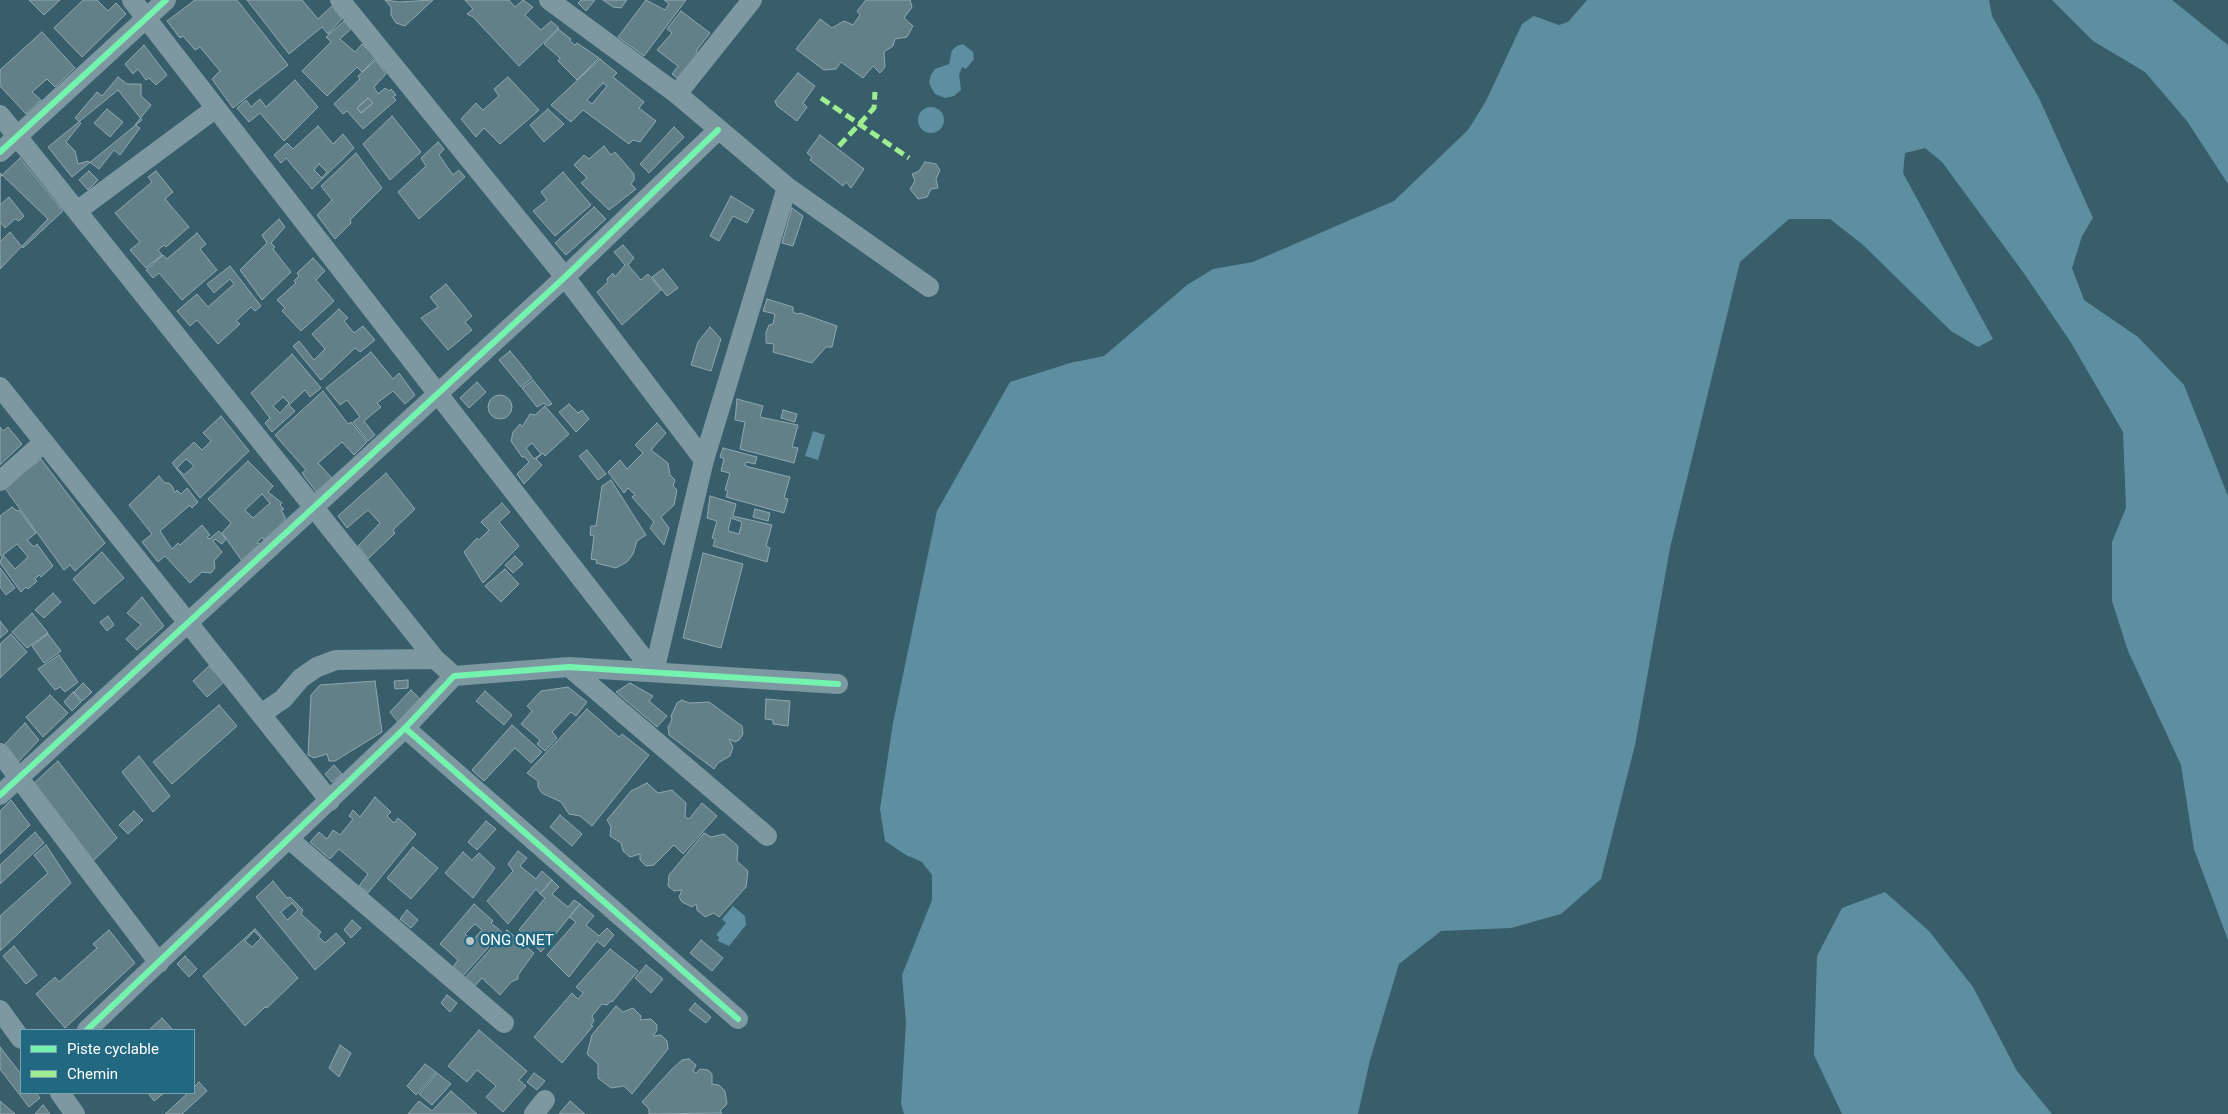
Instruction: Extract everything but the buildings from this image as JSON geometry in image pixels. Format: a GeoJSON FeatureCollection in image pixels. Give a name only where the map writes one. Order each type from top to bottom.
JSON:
{"type":"FeatureCollection","features":[{"type":"Feature","properties":{"kind":"street"},"geometry":{"type":"LineString","coordinates":[[132,0],[654,672]]}},
{"type":"Feature","properties":{"kind":"street"},"geometry":{"type":"LineString","coordinates":[[0,152],[166,0]]}},
{"type":"Feature","properties":{"kind":"street"},"geometry":{"type":"LineString","coordinates":[[340,0],[565,277],[704,460]]}},
{"type":"Feature","properties":{"kind":"street"},"geometry":{"type":"LineString","coordinates":[[549,0],[677,94],[787,187],[929,287]]}},
{"type":"Feature","properties":{"kind":"street"},"geometry":{"type":"LineString","coordinates":[[677,94],[752,0]]}},
{"type":"Feature","properties":{"kind":"street"},"geometry":{"type":"LineString","coordinates":[[77,211],[216,108]]}},
{"type":"Feature","properties":{"kind":"street"},"geometry":{"type":"LineString","coordinates":[[0,115],[435,659],[454,676]]}},
{"type":"Feature","properties":{"kind":"street"},"geometry":{"type":"LineString","coordinates":[[0,795],[565,277],[718,130]]}},
{"type":"Feature","properties":{"kind":"street"},"geometry":{"type":"LineString","coordinates":[[654,672],[704,460],[787,187]]}},
{"type":"Feature","properties":{"kind":"street"},"geometry":{"type":"LineString","coordinates":[[0,387],[330,800]]}},
{"type":"Feature","properties":{"kind":"street"},"geometry":{"type":"LineString","coordinates":[[0,482],[44,442]]}},
{"type":"Feature","properties":{"kind":"street"},"geometry":{"type":"LineString","coordinates":[[261,714],[283,699],[301,678],[317,667],[336,660],[435,659]]}},
{"type":"Feature","properties":{"kind":"street"},"geometry":{"type":"LineString","coordinates":[[569,667],[767,836]]}},
{"type":"Feature","properties":{"kind":"street"},"geometry":{"type":"LineString","coordinates":[[88,1029],[405,728],[454,676],[569,667],[838,684]]}},
{"type":"Feature","properties":{"kind":"street"},"geometry":{"type":"LineString","coordinates":[[405,728],[738,1019]]}},
{"type":"Feature","properties":{"kind":"street"},"geometry":{"type":"LineString","coordinates":[[0,753],[159,963]]}},
{"type":"Feature","properties":{"kind":"street"},"geometry":{"type":"LineString","coordinates":[[289,839],[504,1023]]}},
{"type":"Feature","properties":{"kind":"street"},"geometry":{"type":"LineString","coordinates":[[0,1010],[20,1038]]}},
{"type":"Feature","properties":{"kind":"street"},"geometry":{"type":"LineString","coordinates":[[61,1094],[76,1114]]}},
{"type":"Feature","properties":{"kind":"water"},"geometry":{"type":"Polygon","coordinates":[[[1587,0],[1989,0],[1992,16],[2039,98],[2093,218],[2082,236],[2072,268],[2084,300],[2138,337],[2184,385],[2228,496],[2228,940],[2194,849],[2181,765],[2128,651],[2112,601],[2112,542],[2126,508],[2123,432],[2070,341],[2023,272],[1942,162],[1925,148],[1905,153],[1903,173],[1993,339],[1978,347],[1951,331],[1862,244],[1830,219],[1789,219],[1740,262],[1670,548],[1635,745],[1601,879],[1561,914],[1511,928],[1441,931],[1399,964],[1370,1060],[1358,1114],[904,1114],[901,1104],[906,1023],[902,975],[932,900],[932,875],[922,862],[906,855],[885,841],[880,809],[893,723],[937,511],[1010,382],[1070,363],[1104,356],[1187,285],[1213,269],[1253,262],[1394,201],[1468,130],[1486,101],[1522,24],[1534,16],[1559,25],[1568,22],[1587,0]]]}},
{"type":"Feature","properties":{"kind":"water"},"geometry":{"type":"Polygon","coordinates":[[[2052,0],[2172,0],[2228,45],[2228,184],[2187,121],[2145,72],[2093,41],[2052,0]]]}},
{"type":"Feature","properties":{"kind":"water"},"geometry":{"type":"Polygon","coordinates":[[[963,44],[973,52],[974,59],[966,69],[962,67],[959,75],[961,90],[954,96],[945,98],[935,94],[929,83],[931,75],[935,69],[949,64],[952,50],[963,44]]]}},
{"type":"Feature","properties":{"kind":"water"},"geometry":{"type":"Polygon","coordinates":[[[931,107],[940,111],[944,120],[940,129],[931,133],[922,129],[918,120],[922,111],[931,107]]]}},
{"type":"Feature","properties":{"kind":"water"},"geometry":{"type":"Polygon","coordinates":[[[813,431],[825,435],[818,460],[805,456],[813,431]]]}},
{"type":"Feature","properties":{"kind":"water"},"geometry":{"type":"Polygon","coordinates":[[[1885,892],[1929,931],[1973,987],[2017,1071],[2052,1114],[1842,1114],[1814,1055],[1817,956],[1842,908],[1885,892]]]}},
{"type":"Feature","properties":{"kind":"water"},"geometry":{"type":"Polygon","coordinates":[[[733,906],[745,916],[746,925],[729,946],[718,941],[719,937],[716,935],[726,923],[722,919],[733,906]]]}},
{"type":"Feature","properties":{"kind":"marked path"},"geometry":{"type":"LineString","coordinates":[[839,146],[874,108],[875,92]]}},
{"type":"Feature","properties":{"kind":"marked path"},"geometry":{"type":"LineString","coordinates":[[821,98],[909,158]]}},
{"type":"Feature","properties":{"kind":"cycle path"},"geometry":{"type":"LineString","coordinates":[[0,152],[166,0]]}},
{"type":"Feature","properties":{"kind":"cycle path"},"geometry":{"type":"LineString","coordinates":[[0,795],[565,277],[718,130]]}},
{"type":"Feature","properties":{"kind":"cycle path"},"geometry":{"type":"LineString","coordinates":[[88,1029],[405,728],[454,676],[569,667],[838,684]]}},
{"type":"Feature","properties":{"kind":"cycle path"},"geometry":{"type":"LineString","coordinates":[[405,728],[738,1019]]}},
{"type":"Feature","properties":{"kind":"place","name":"ONG QNET"},"geometry":{"type":"Point","coordinates":[470,941]}}]}
